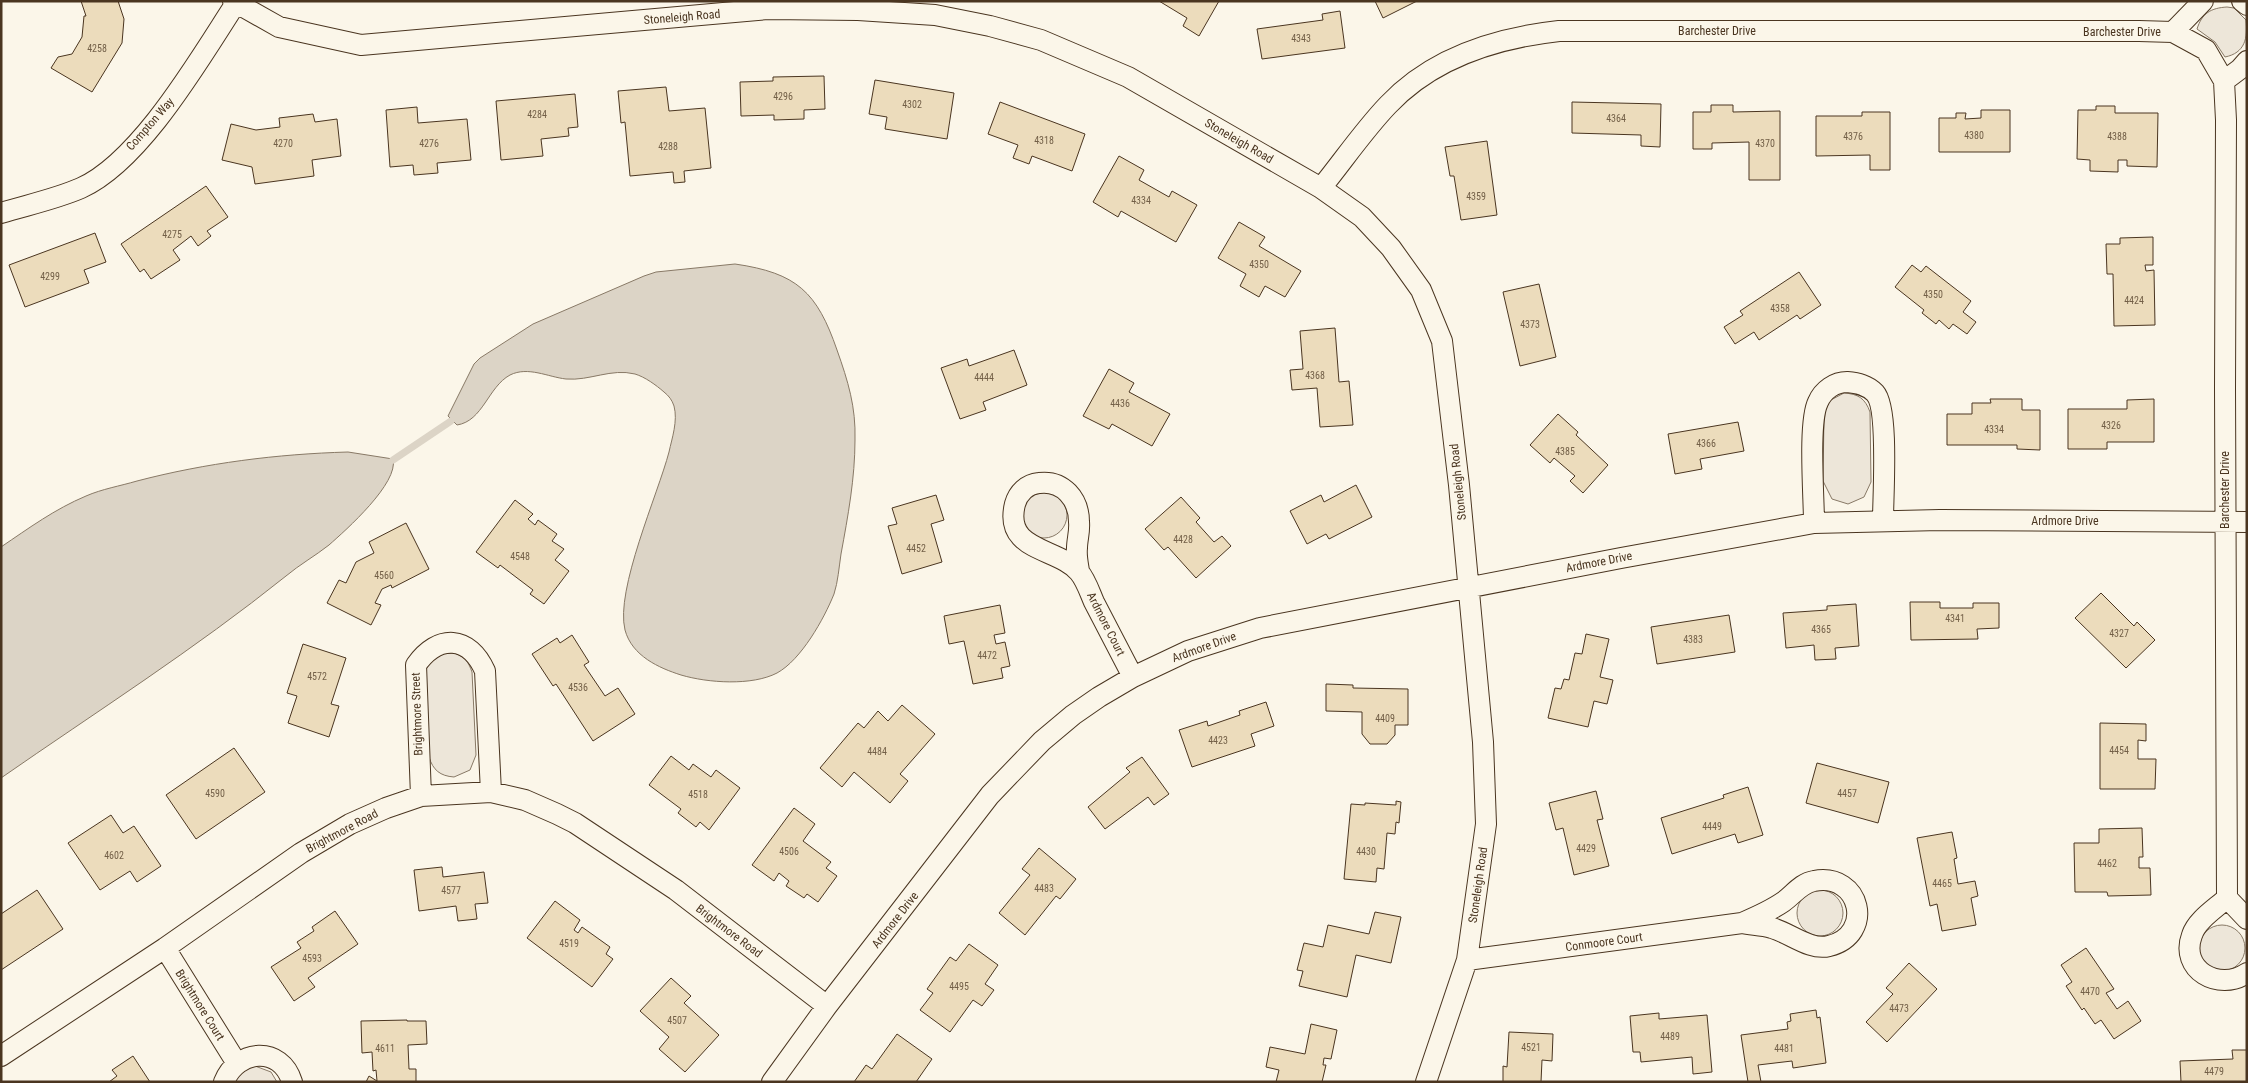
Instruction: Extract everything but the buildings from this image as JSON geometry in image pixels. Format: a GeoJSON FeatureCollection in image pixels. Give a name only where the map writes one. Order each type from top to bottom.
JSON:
{"type":"FeatureCollection","features":[{"type":"Feature","properties":{"kind":"street","name":"Barchester Drive"},"geometry":{"type":"LineString","coordinates":[[2173,32],[2197,5],[2203,1]]}},
{"type":"Feature","properties":{"kind":"street"},"geometry":{"type":"LineString","coordinates":[[2242,1],[2247,6]]}},
{"type":"Feature","properties":{"kind":"street","name":"Stoneleigh Road"},"geometry":{"type":"LineString","coordinates":[[234,2],[279,27],[361,45],[768,9],[858,10],[936,8],[1041,40],[1128,77],[1321,188],[1362,217],[1391,248],[1421,290],[1442,341],[1483,742],[1486,824],[1467,960],[1426,1082]]}},
{"type":"Feature","properties":{"kind":"street","name":"Compton Way"},"geometry":{"type":"LineString","coordinates":[[1,213],[82,188],[106,171],[140,140],[179,91],[234,2]]}},
{"type":"Feature","properties":{"kind":"street","name":"Barchester Drive"},"geometry":{"type":"LineString","coordinates":[[1321,188],[1388,104],[1428,71],[1463,54],[1490,44],[1528,34],[1559,31],[2173,32],[2206,50],[2224,81],[2227,898]]}},
{"type":"Feature","properties":{"kind":"street"},"geometry":{"type":"LineString","coordinates":[[2224,81],[2247,61]]}},
{"type":"Feature","properties":{"kind":"street"},"geometry":{"type":"LineString","coordinates":[[1814,523],[1813,423],[1817,402],[1827,389],[1840,382],[1859,383],[1876,394],[1884,413],[1883,520]]}},
{"type":"Feature","properties":{"kind":"street","name":"Ardmore Drive"},"geometry":{"type":"LineString","coordinates":[[772,1082],[827,1006],[990,795],[1042,741],[1073,715],[1133,677],[1188,651],[1260,628],[1814,523],[1883,520],[2247,522]]}},
{"type":"Feature","properties":{"kind":"street","name":"Ardmore Court"},"geometry":{"type":"LineString","coordinates":[[1079,571],[1133,677]]}},
{"type":"Feature","properties":{"kind":"street","name":"Brightmore Street"},"geometry":{"type":"LineString","coordinates":[[421,796],[416,665],[426,652],[439,644],[454,643],[469,648],[479,657],[485,671],[491,792]]}},
{"type":"Feature","properties":{"kind":"street","name":"Brightmore Road"},"geometry":{"type":"LineString","coordinates":[[1,1056],[165,948],[301,853],[350,824],[386,808],[421,796],[491,792],[525,800],[575,823],[676,890],[827,1006]]}},
{"type":"Feature","properties":{"kind":"street","name":"Conmoore Court"},"geometry":{"type":"LineString","coordinates":[[1467,960],[1742,923],[1770,927],[1787,933],[1805,943],[1828,947],[1848,938],[1857,921],[1856,902],[1843,885],[1829,880],[1812,881],[1767,912],[1742,923]]}},
{"type":"Feature","properties":{"kind":"street"},"geometry":{"type":"LineString","coordinates":[[2247,920],[2227,898],[2196,926],[2191,936],[2192,959],[2206,977],[2217,981],[2228,981],[2247,973]]}},
{"type":"Feature","properties":{"kind":"street","name":"Brightmore Court"},"geometry":{"type":"LineString","coordinates":[[165,948],[236,1062]]}},
{"type":"Feature","properties":{"kind":"street"},"geometry":{"type":"LineString","coordinates":[[224,1082],[228,1071],[236,1062],[257,1055],[268,1056],[278,1061],[286,1069],[292,1082]]}},
{"type":"Feature","properties":{"kind":"shaded area"},"geometry":{"type":"Polygon","coordinates":[[[2227,7],[2234,8],[2246,20],[2246,39],[2237,52],[2225,57],[2215,42],[2197,29],[2204,15],[2208,12],[2227,7]]]}},
{"type":"Feature","properties":{"kind":"shaded area"},"geometry":{"type":"Polygon","coordinates":[[[735,264],[774,273],[789,280],[802,289],[821,313],[845,372],[853,405],[855,440],[851,497],[837,579],[834,594],[824,615],[803,649],[786,667],[767,677],[730,682],[692,678],[655,665],[634,647],[625,630],[626,591],[639,542],[664,470],[674,429],[674,406],[666,394],[654,384],[635,374],[609,373],[566,379],[524,372],[510,375],[502,380],[479,411],[466,422],[457,425],[448,416],[474,364],[480,358],[533,324],[656,272],[735,264]]]}},
{"type":"Feature","properties":{"kind":"shaded area"},"geometry":{"type":"Polygon","coordinates":[[[1844,393],[1853,394],[1860,398],[1866,403],[1870,412],[1871,482],[1864,497],[1848,504],[1832,499],[1823,481],[1824,415],[1829,401],[1844,393]]]}},
{"type":"Feature","properties":{"kind":"shaded area"},"geometry":{"type":"Polygon","coordinates":[[[348,452],[393,459],[393,469],[380,493],[347,529],[329,545],[216,629],[1,778],[1,547],[42,519],[86,496],[105,489],[215,464],[268,457],[348,452]]]}},
{"type":"Feature","properties":{"kind":"shaded area"},"geometry":{"type":"Polygon","coordinates":[[[1040,492],[1048,492],[1057,496],[1063,502],[1067,515],[1063,528],[1057,534],[1048,538],[1040,538],[1031,534],[1025,528],[1021,519],[1021,511],[1025,502],[1031,496],[1040,492]]]}},
{"type":"Feature","properties":{"kind":"shaded area"},"geometry":{"type":"Polygon","coordinates":[[[454,653],[466,660],[472,672],[476,755],[470,770],[454,777],[438,772],[429,757],[425,677],[427,666],[437,654],[454,653]]]}},
{"type":"Feature","properties":{"kind":"shaded area"},"geometry":{"type":"Polygon","coordinates":[[[1825,890],[1837,896],[1842,904],[1842,922],[1837,930],[1829,935],[1815,936],[1803,930],[1798,922],[1797,908],[1803,896],[1811,891],[1825,890]]]}},
{"type":"Feature","properties":{"kind":"shaded area"},"geometry":{"type":"Polygon","coordinates":[[[2217,925],[2227,925],[2241,935],[2245,948],[2241,961],[2235,967],[2227,971],[2217,971],[2203,961],[2199,953],[2199,943],[2209,929],[2217,925]]]}},
{"type":"Feature","properties":{"kind":"shaded area"},"geometry":{"type":"Polygon","coordinates":[[[255,1066],[271,1072],[277,1082],[234,1082],[240,1072],[255,1066]]]}},
{"type":"Feature","properties":{"kind":"waterway"},"geometry":{"type":"LineString","coordinates":[[393,460],[451,421]]}}]}
